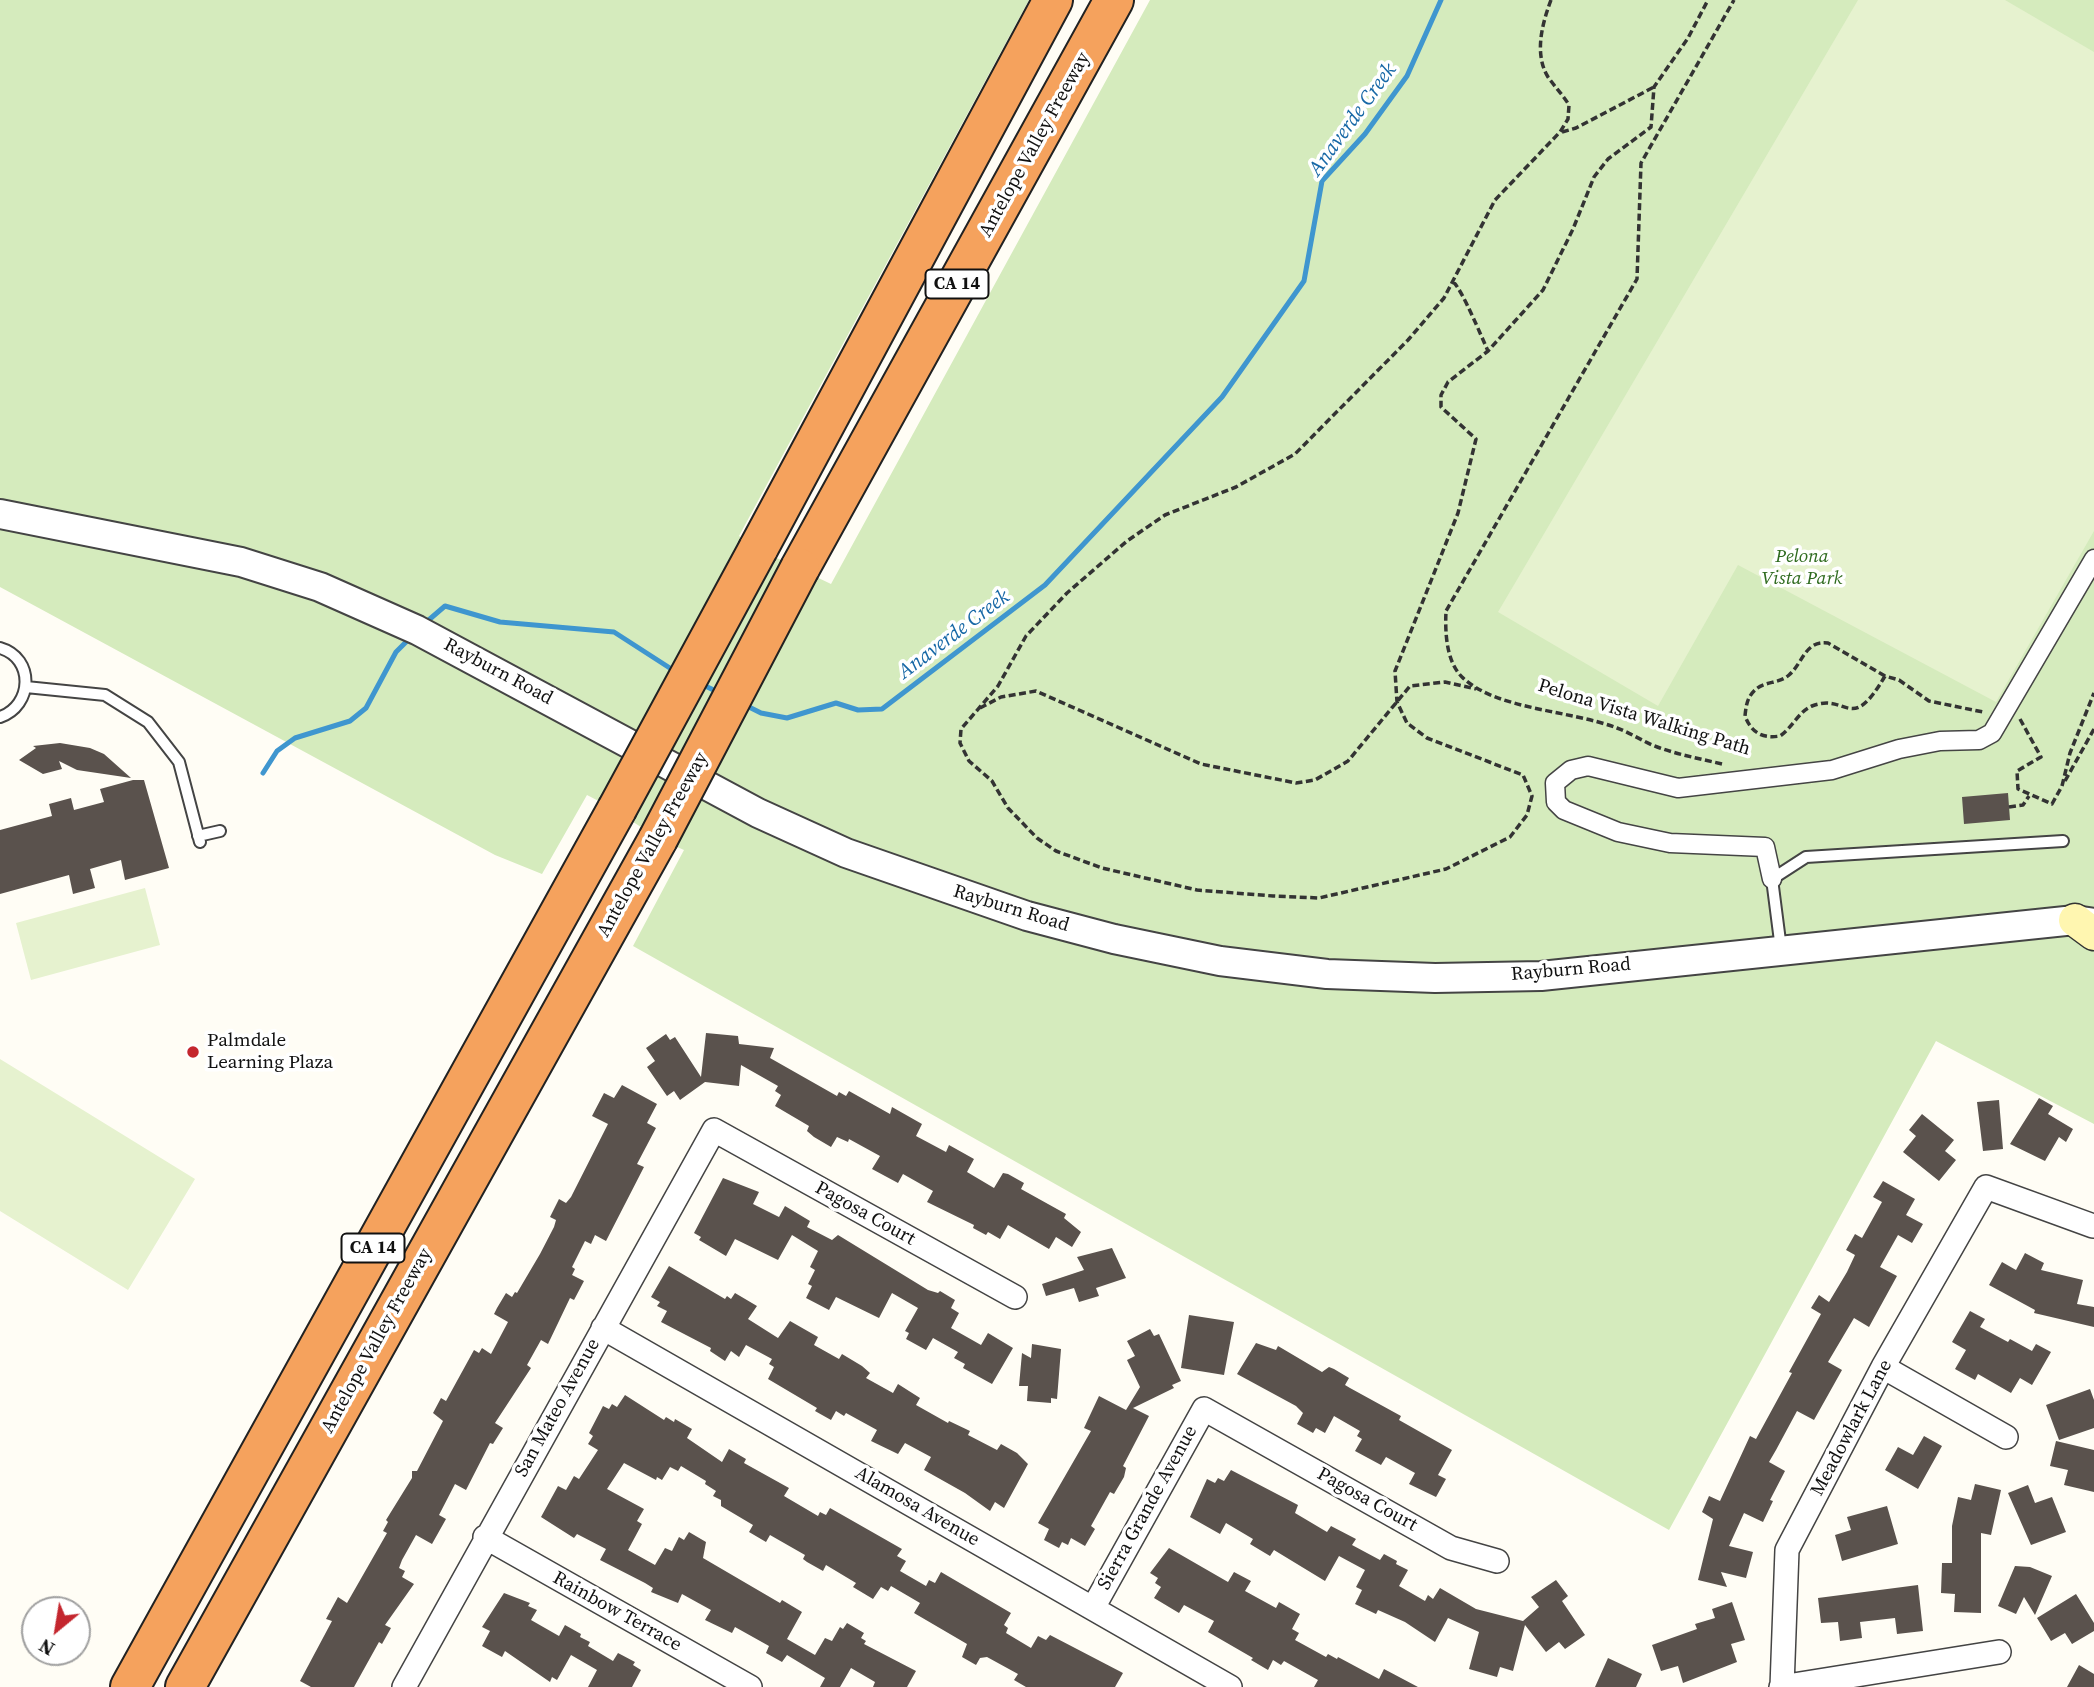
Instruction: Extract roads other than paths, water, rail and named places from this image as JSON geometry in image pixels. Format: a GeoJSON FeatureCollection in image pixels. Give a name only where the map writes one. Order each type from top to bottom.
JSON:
{"type":"FeatureCollection","features":[{"type":"Feature","properties":{"kind":"highway","name":"CA 14"},"geometry":{"type":"LineString","coordinates":[[130,1687],[617,809],[1054,0]]}},
{"type":"Feature","properties":{"kind":"highway","name":"Antelope Valley Freeway"},"geometry":{"type":"LineString","coordinates":[[185,1687],[658,839],[800,568],[1115,0]]}},
{"type":"Feature","properties":{"kind":"street","name":"Rayburn Road"},"geometry":{"type":"LineString","coordinates":[[0,514],[241,562],[320,587],[417,630],[758,813],[846,852],[1027,916],[1114,939],[1220,961],[1313,972],[1435,978],[1541,976],[1781,948],[2089,924]]}},
{"type":"Feature","properties":{"kind":"street","name":"Pelona Vista Walking Path"},"geometry":{"type":"LineString","coordinates":[[1772,879],[1765,846],[1670,843],[1618,832],[1564,810],[1553,793],[1555,783],[1561,775],[1578,766],[1588,766],[1678,788],[1832,771],[1899,748],[1940,741],[1979,740],[1992,733],[2003,716],[2094,559]]}},
{"type":"Feature","properties":{"kind":"street","name":"Pagosa Court"},"geometry":{"type":"LineString","coordinates":[[714,1130],[1015,1297]]}},
{"type":"Feature","properties":{"kind":"street","name":"San Mateo Avenue"},"geometry":{"type":"LineString","coordinates":[[404,1687],[714,1130]]}},
{"type":"Feature","properties":{"kind":"street","name":"Meadowlark Lane"},"geometry":{"type":"LineString","coordinates":[[1781,1687],[1787,1550],[1883,1367],[1986,1187],[2093,1226]]}},
{"type":"Feature","properties":{"kind":"street","name":"Alamosa Avenue"},"geometry":{"type":"LineString","coordinates":[[603,1328],[1230,1687]]}},
{"type":"Feature","properties":{"kind":"street"},"geometry":{"type":"LineString","coordinates":[[1883,1367],[2006,1437]]}},
{"type":"Feature","properties":{"kind":"street","name":"Pagosa Court"},"geometry":{"type":"LineString","coordinates":[[1204,1409],[1451,1548],[1497,1561]]}},
{"type":"Feature","properties":{"kind":"street","name":"Sierra Grande Avenue"},"geometry":{"type":"LineString","coordinates":[[1093,1608],[1204,1409]]}},
{"type":"Feature","properties":{"kind":"street","name":"Rainbow Terrace"},"geometry":{"type":"LineString","coordinates":[[485,1538],[750,1687]]}},
{"type":"Feature","properties":{"kind":"street"},"geometry":{"type":"LineString","coordinates":[[1781,1687],[1999,1652]]}},
{"type":"Feature","properties":{"kind":"lane"},"geometry":{"type":"LineString","coordinates":[[0,648],[15,656],[22,665],[26,687],[15,709],[0,717]]}},
{"type":"Feature","properties":{"kind":"lane"},"geometry":{"type":"LineString","coordinates":[[26,687],[105,695],[148,722],[179,762],[199,839],[220,831]]}},
{"type":"Feature","properties":{"kind":"lane"},"geometry":{"type":"LineString","coordinates":[[1781,948],[1772,879],[1807,857],[2063,841]]}},
{"type":"Feature","properties":{"kind":"waterway","name":"Anaverde Creek"},"geometry":{"type":"LineString","coordinates":[[745,705],[761,713],[787,718],[836,703],[858,710],[882,709],[1045,585],[1222,397],[1304,281],[1322,181],[1365,134],[1407,76],[1441,0]]}},
{"type":"Feature","properties":{"kind":"waterway","name":"Anaverde Creek"},"geometry":{"type":"LineString","coordinates":[[424,624],[445,606],[500,622],[614,632],[676,672]]}},
{"type":"Feature","properties":{"kind":"waterway","name":"Anaverde Creek"},"geometry":{"type":"LineString","coordinates":[[263,773],[277,751],[295,738],[350,721],[366,708],[396,652],[412,636]]}},
{"type":"Feature","properties":{"kind":"waterway","name":"Anaverde Creek"},"geometry":{"type":"LineString","coordinates":[[701,684],[720,693]]}},
{"type":"Feature","properties":{"kind":"place","name":"Palmdale Learning Plaza"},"geometry":{"type":"Point","coordinates":[193,1052]}},
{"type":"Feature","properties":{"kind":"park label","name":"Pelona Vista Park"},"geometry":{"type":"Point","coordinates":[1802,568]}}]}
